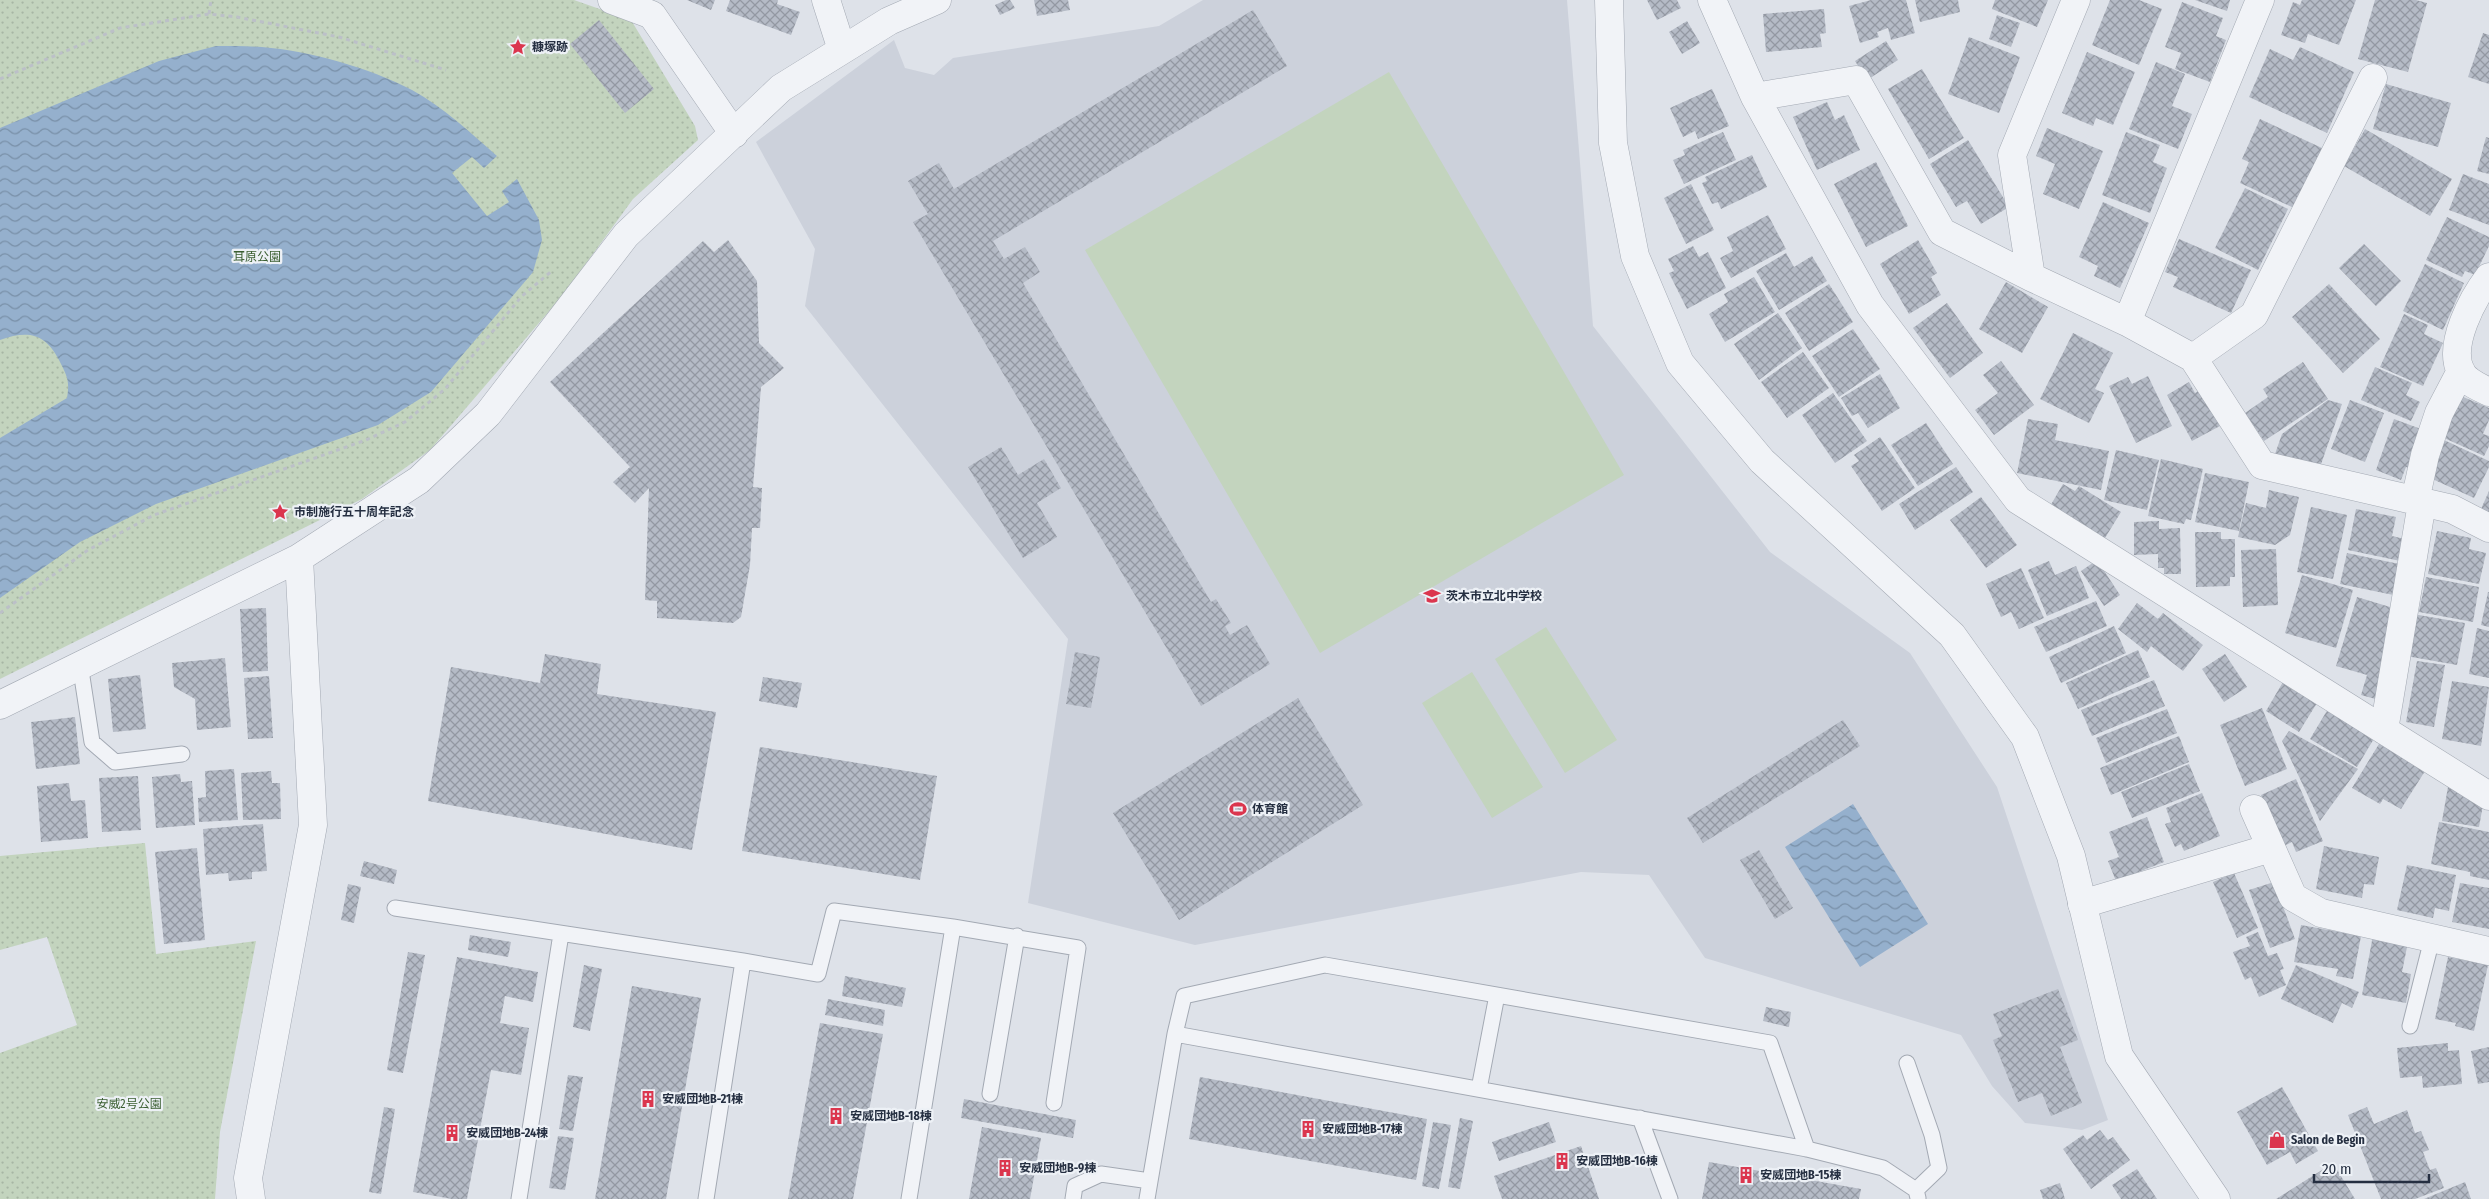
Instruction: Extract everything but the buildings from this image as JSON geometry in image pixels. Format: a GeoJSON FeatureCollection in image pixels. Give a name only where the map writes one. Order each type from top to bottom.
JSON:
{"type":"FeatureCollection","features":[{"type":"Feature","properties":{"kind":"street"},"geometry":{"type":"LineString","coordinates":[[612,0],[652,15],[734,134]]}},
{"type":"Feature","properties":{"kind":"street"},"geometry":{"type":"LineString","coordinates":[[826,0],[842,50]]}},
{"type":"Feature","properties":{"kind":"street"},"geometry":{"type":"LineString","coordinates":[[0,705],[299,558],[420,480],[488,414],[626,235],[781,88],[889,21],[937,0]]}},
{"type":"Feature","properties":{"kind":"street"},"geometry":{"type":"LineString","coordinates":[[1609,0],[1613,143],[1635,256],[1680,363],[1762,461],[1952,635],[2025,737],[2071,856],[2119,1056],[2216,1199]]}},
{"type":"Feature","properties":{"kind":"street"},"geometry":{"type":"LineString","coordinates":[[1712,0],[1755,97],[1870,305],[2018,500],[2489,796]]}},
{"type":"Feature","properties":{"kind":"street"},"geometry":{"type":"LineString","coordinates":[[2031,277],[2012,155],[2076,0]]}},
{"type":"Feature","properties":{"kind":"street"},"geometry":{"type":"LineString","coordinates":[[2127,322],[2260,0]]}},
{"type":"Feature","properties":{"kind":"street"},"geometry":{"type":"LineString","coordinates":[[2193,358],[2254,315],[2373,78]]}},
{"type":"Feature","properties":{"kind":"street"},"geometry":{"type":"LineString","coordinates":[[1755,97],[1856,80],[1942,232],[2031,277],[2127,322],[2193,358],[2262,465],[2452,509],[2489,528]]}},
{"type":"Feature","properties":{"kind":"street"},"geometry":{"type":"LineString","coordinates":[[2384,730],[2425,455],[2439,413],[2460,371],[2458,354],[2460,328],[2489,277]]}},
{"type":"Feature","properties":{"kind":"street"},"geometry":{"type":"LineString","coordinates":[[2460,371],[2470,382],[2489,392]]}},
{"type":"Feature","properties":{"kind":"street"},"geometry":{"type":"LineString","coordinates":[[251,1199],[248,1178],[313,825],[299,558]]}},
{"type":"Feature","properties":{"kind":"street"},"geometry":{"type":"LineString","coordinates":[[2254,810],[2293,897],[2321,913],[2489,952]]}},
{"type":"Feature","properties":{"kind":"street"},"geometry":{"type":"LineString","coordinates":[[2082,904],[2271,848]]}},
{"type":"Feature","properties":{"kind":"lane"},"geometry":{"type":"LineString","coordinates":[[80,664],[92,742],[115,762],[182,754]]}},
{"type":"Feature","properties":{"kind":"lane"},"geometry":{"type":"LineString","coordinates":[[395,908],[818,974],[834,911],[1017,936],[1078,948],[1054,1103]]}},
{"type":"Feature","properties":{"kind":"lane"},"geometry":{"type":"LineString","coordinates":[[909,1199],[953,927]]}},
{"type":"Feature","properties":{"kind":"lane"},"geometry":{"type":"LineString","coordinates":[[519,1199],[562,934]]}},
{"type":"Feature","properties":{"kind":"lane"},"geometry":{"type":"LineString","coordinates":[[990,1094],[1017,936]]}},
{"type":"Feature","properties":{"kind":"lane"},"geometry":{"type":"LineString","coordinates":[[2410,1026],[2432,939]]}},
{"type":"Feature","properties":{"kind":"lane"},"geometry":{"type":"LineString","coordinates":[[706,1199],[743,961]]}},
{"type":"Feature","properties":{"kind":"lane"},"geometry":{"type":"LineString","coordinates":[[1147,1199],[1175,1034],[1184,996],[1325,965],[1770,1043],[1807,1148]]}},
{"type":"Feature","properties":{"kind":"lane"},"geometry":{"type":"LineString","coordinates":[[1479,1089],[1497,995]]}},
{"type":"Feature","properties":{"kind":"lane"},"geometry":{"type":"LineString","coordinates":[[1175,1034],[1807,1148],[1883,1168],[1917,1194],[1939,1168],[1932,1135],[1907,1063]]}},
{"type":"Feature","properties":{"kind":"lane"},"geometry":{"type":"LineString","coordinates":[[1640,1118],[1670,1199]]}},
{"type":"Feature","properties":{"kind":"lane"},"geometry":{"type":"LineString","coordinates":[[1073,1199],[1075,1186],[1101,1174],[1150,1181]]}},
{"type":"Feature","properties":{"kind":"path"},"geometry":{"type":"LineString","coordinates":[[209,14],[211,0]]}},
{"type":"Feature","properties":{"kind":"path"},"geometry":{"type":"LineString","coordinates":[[0,79],[120,28],[209,14],[237,17],[339,37],[446,70]]}},
{"type":"Feature","properties":{"kind":"path"},"geometry":{"type":"LineString","coordinates":[[0,613],[88,550],[154,515],[366,440],[405,422],[445,389],[522,296],[558,266]]}},
{"type":"Feature","properties":{"kind":"shaded area","name":"茨木市立北中学校"},"geometry":{"type":"Polygon","coordinates":[[[1203,0],[1567,0],[1593,326],[1770,552],[1910,653],[1997,787],[2108,1120],[2082,1130],[2025,1123],[1992,1086],[1961,1035],[1705,958],[1649,875],[1581,872],[1195,945],[1028,903],[1068,639],[805,306],[815,249],[756,142],[894,40],[905,68],[934,75],[953,58],[1159,26],[1203,0]]]}},
{"type":"Feature","properties":{"kind":"green space","name":"耳原公園"},"geometry":{"type":"Polygon","coordinates":[[[0,0],[574,0],[631,20],[695,126],[698,140],[633,199],[563,295],[430,450],[362,499],[0,679],[0,0]]]}},
{"type":"Feature","properties":{"kind":"green space"},"geometry":{"type":"Polygon","coordinates":[[[1389,72],[1624,475],[1320,653],[1085,250],[1389,72]]]}},
{"type":"Feature","properties":{"kind":"green space"},"geometry":{"type":"Polygon","coordinates":[[[1546,627],[1617,740],[1565,773],[1495,659],[1546,627]]]}},
{"type":"Feature","properties":{"kind":"green space"},"geometry":{"type":"Polygon","coordinates":[[[1472,672],[1543,787],[1492,818],[1422,703],[1472,672]]]}},
{"type":"Feature","properties":{"kind":"green space","name":"安威2号公園"},"geometry":{"type":"Polygon","coordinates":[[[145,843],[156,954],[256,941],[220,1132],[215,1199],[0,1199],[0,1053],[77,1025],[47,937],[0,950],[0,856],[145,843]]]}},
{"type":"Feature","properties":{"kind":"water","name":"耳原公園"},"geometry":{"type":"Polygon","coordinates":[[[216,46],[281,49],[339,62],[395,82],[435,104],[497,156],[484,168],[472,157],[452,173],[487,216],[509,202],[502,191],[517,179],[539,220],[542,240],[533,272],[431,392],[378,425],[156,504],[80,542],[0,598],[0,438],[67,398],[68,382],[54,351],[42,339],[35,336],[19,335],[0,340],[0,128],[159,61],[216,46]]]}},
{"type":"Feature","properties":{"kind":"water"},"geometry":{"type":"Polygon","coordinates":[[[1853,804],[1928,924],[1860,967],[1785,847],[1853,804]]]}},
{"type":"Feature","properties":{"kind":"place","name":"糠塚跡"},"geometry":{"type":"Point","coordinates":[518,47]}},
{"type":"Feature","properties":{"kind":"place","name":"市制施行五十周年記念"},"geometry":{"type":"Point","coordinates":[280,512]}},
{"type":"Feature","properties":{"kind":"place","name":"茨木市立北中学校"},"geometry":{"type":"Point","coordinates":[1432,596]}},
{"type":"Feature","properties":{"kind":"place","name":"体育館"},"geometry":{"type":"Point","coordinates":[1238,809]}},
{"type":"Feature","properties":{"kind":"place","name":"安威団地B-21棟"},"geometry":{"type":"Point","coordinates":[648,1099]}},
{"type":"Feature","properties":{"kind":"place","name":"安威団地B-18棟"},"geometry":{"type":"Point","coordinates":[836,1116]}},
{"type":"Feature","properties":{"kind":"place","name":"安威団地B-17棟"},"geometry":{"type":"Point","coordinates":[1308,1129]}},
{"type":"Feature","properties":{"kind":"place","name":"安威団地B-24棟"},"geometry":{"type":"Point","coordinates":[452,1133]}},
{"type":"Feature","properties":{"kind":"place","name":"Salon de Begin"},"geometry":{"type":"Point","coordinates":[2277,1140]}},
{"type":"Feature","properties":{"kind":"place","name":"安威団地B-16棟"},"geometry":{"type":"Point","coordinates":[1562,1161]}},
{"type":"Feature","properties":{"kind":"place","name":"安威団地B-9棟"},"geometry":{"type":"Point","coordinates":[1005,1168]}},
{"type":"Feature","properties":{"kind":"place","name":"安威団地B-15棟"},"geometry":{"type":"Point","coordinates":[1746,1175]}}]}
